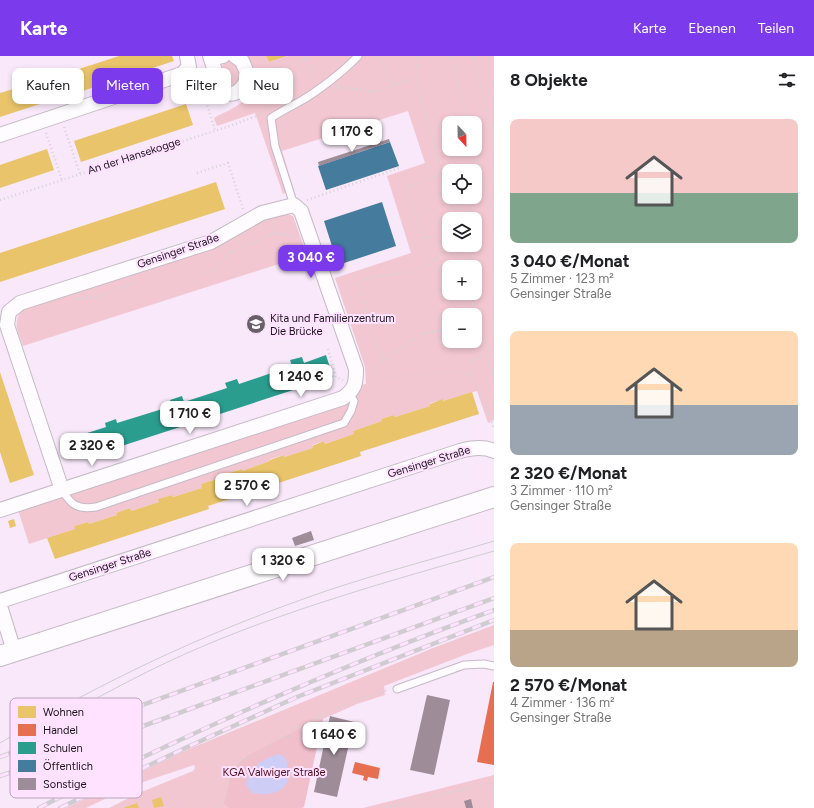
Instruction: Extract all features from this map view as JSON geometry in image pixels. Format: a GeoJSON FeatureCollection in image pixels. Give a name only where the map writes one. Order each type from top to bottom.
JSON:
{"type":"FeatureCollection","features":[{"type":"Feature","properties":{"kind":"street"},"geometry":{"type":"LineString","coordinates":[[214,57],[222,92],[233,94],[244,86],[248,75],[242,61],[236,56]]}},
{"type":"Feature","properties":{"kind":"street"},"geometry":{"type":"LineString","coordinates":[[0,135],[182,74],[188,61]]}},
{"type":"Feature","properties":{"kind":"street"},"geometry":{"type":"LineString","coordinates":[[0,510],[343,398],[353,387],[356,369],[301,211],[294,205]]}},
{"type":"Feature","properties":{"kind":"street","name":"Gensinger Straße"},"geometry":{"type":"LineString","coordinates":[[62,490],[7,324],[9,312],[20,303],[211,242],[262,213],[294,205]]}},
{"type":"Feature","properties":{"kind":"street","name":"Gensinger Straße"},"geometry":{"type":"LineString","coordinates":[[0,601],[460,451],[474,448],[494,452]]}},
{"type":"Feature","properties":{"kind":"street"},"geometry":{"type":"LineString","coordinates":[[0,606],[7,653],[494,497]]}},
{"type":"Feature","properties":{"kind":"lane"},"geometry":{"type":"LineString","coordinates":[[294,205],[275,146],[272,118],[300,102],[317,90],[351,64],[358,56]]}},
{"type":"Feature","properties":{"kind":"lane"},"geometry":{"type":"LineString","coordinates":[[62,490],[66,498],[74,505],[85,509],[96,508],[344,423],[351,411],[354,401],[353,387]]}},
{"type":"Feature","properties":{"kind":"lane"},"geometry":{"type":"LineString","coordinates":[[397,689],[464,665],[484,664],[494,666]]}},
{"type":"Feature","properties":{"kind":"path"},"geometry":{"type":"LineString","coordinates":[[311,56],[306,58],[317,90]]}},
{"type":"Feature","properties":{"kind":"path"},"geometry":{"type":"LineString","coordinates":[[378,56],[384,66],[392,87]]}},
{"type":"Feature","properties":{"kind":"path"},"geometry":{"type":"LineString","coordinates":[[418,56],[416,82],[442,174],[406,187],[424,238],[442,232]]}},
{"type":"Feature","properties":{"kind":"path"},"geometry":{"type":"LineString","coordinates":[[450,56],[466,116]]}},
{"type":"Feature","properties":{"kind":"path"},"geometry":{"type":"LineString","coordinates":[[473,56],[494,145]]}},
{"type":"Feature","properties":{"kind":"path","name":"An der Hansekogge"},"geometry":{"type":"LineString","coordinates":[[0,200],[268,112],[257,76],[306,58]]}},
{"type":"Feature","properties":{"kind":"path"},"geometry":{"type":"LineString","coordinates":[[188,61],[197,72],[215,130]]}},
{"type":"Feature","properties":{"kind":"path"},"geometry":{"type":"LineString","coordinates":[[328,81],[334,87],[377,92],[416,77]]}},
{"type":"Feature","properties":{"kind":"path"},"geometry":{"type":"LineString","coordinates":[[60,115],[80,174]]}},
{"type":"Feature","properties":{"kind":"path"},"geometry":{"type":"LineString","coordinates":[[42,121],[62,180]]}},
{"type":"Feature","properties":{"kind":"path"},"geometry":{"type":"LineString","coordinates":[[477,156],[494,219]]}},
{"type":"Feature","properties":{"kind":"path"},"geometry":{"type":"LineString","coordinates":[[197,173],[228,163],[247,221]]}},
{"type":"Feature","properties":{"kind":"path"},"geometry":{"type":"LineString","coordinates":[[294,205],[399,168]]}},
{"type":"Feature","properties":{"kind":"path"},"geometry":{"type":"LineString","coordinates":[[150,274],[200,275],[213,271],[228,253],[275,233],[311,240]]}},
{"type":"Feature","properties":{"kind":"path"},"geometry":{"type":"LineString","coordinates":[[327,287],[337,284],[359,283],[373,277],[409,272],[426,266],[443,252]]}},
{"type":"Feature","properties":{"kind":"path"},"geometry":{"type":"LineString","coordinates":[[71,300],[90,298],[118,290],[137,280]]}},
{"type":"Feature","properties":{"kind":"path"},"geometry":{"type":"LineString","coordinates":[[359,283],[368,323],[383,360]]}},
{"type":"Feature","properties":{"kind":"path"},"geometry":{"type":"LineString","coordinates":[[482,327],[490,354],[470,361],[472,376],[485,403],[494,429]]}},
{"type":"Feature","properties":{"kind":"path"},"geometry":{"type":"LineString","coordinates":[[373,380],[378,365],[383,360],[422,334],[442,330]]}},
{"type":"Feature","properties":{"kind":"path"},"geometry":{"type":"LineString","coordinates":[[328,349],[336,377],[347,382],[353,387],[373,380],[452,372],[465,372],[472,376]]}},
{"type":"Feature","properties":{"kind":"path"},"geometry":{"type":"LineString","coordinates":[[486,356],[494,379]]}},
{"type":"Feature","properties":{"kind":"path"},"geometry":{"type":"LineString","coordinates":[[217,808],[225,801],[228,793],[228,783],[230,777],[238,764],[252,755],[264,750],[274,742],[291,736],[297,728],[355,701],[384,690],[397,689]]}},
{"type":"Feature","properties":{"kind":"path"},"geometry":{"type":"LineString","coordinates":[[386,808],[494,782]]}},
{"type":"Feature","properties":{"kind":"path"},"geometry":{"type":"LineString","coordinates":[[490,783],[494,798]]}},
{"type":"Feature","properties":{"kind":"path"},"geometry":{"type":"LineString","coordinates":[[410,802],[411,808]]}},
{"type":"Feature","properties":{"kind":"green space"},"geometry":{"type":"Polygon","coordinates":[[[241,56],[266,56],[269,62],[288,56],[494,56],[494,420],[488,423],[477,391],[443,401],[430,403],[430,406],[395,417],[394,415],[381,419],[382,421],[353,431],[354,434],[325,444],[324,441],[312,445],[313,448],[284,457],[284,455],[270,459],[270,461],[242,471],[241,469],[228,473],[229,475],[201,484],[202,488],[173,497],[172,495],[159,499],[159,502],[131,511],[130,508],[116,513],[117,515],[89,524],[87,522],[74,526],[75,529],[29,544],[18,510],[359,385],[366,384],[365,367],[335,278],[411,253],[387,176],[425,163],[408,111],[282,151],[294,190],[283,194],[255,113],[217,126],[214,118],[240,104],[293,104],[293,68],[249,67],[241,56]]]}},
{"type":"Feature","properties":{"kind":"green space"},"geometry":{"type":"Polygon","coordinates":[[[228,60],[232,60],[239,68],[239,79],[237,84],[231,86],[231,68],[220,68],[228,60]]]}},
{"type":"Feature","properties":{"kind":"green space"},"geometry":{"type":"Polygon","coordinates":[[[285,213],[293,216],[307,255],[23,346],[17,328],[17,319],[22,310],[223,244],[250,224],[285,213]]]}},
{"type":"Feature","properties":{"kind":"green space","name":"KGA Valwiger Straße"},"geometry":{"type":"Polygon","coordinates":[[[494,625],[494,645],[384,686],[385,695],[357,704],[323,719],[303,808],[109,808],[129,798],[142,798],[142,792],[193,771],[195,768],[194,765],[142,782],[142,771],[182,752],[433,648],[494,625]]]}},
{"type":"Feature","properties":{"kind":"green space"},"geometry":{"type":"Polygon","coordinates":[[[323,719],[304,807],[229,808],[224,803],[231,775],[238,764],[249,755],[308,724],[323,719]]]}},
{"type":"Feature","properties":{"kind":"green space"},"geometry":{"type":"Polygon","coordinates":[[[494,775],[494,808],[363,808],[494,775]]]}},
{"type":"Feature","properties":{"kind":"green space","name":"KGA Valwiger Straße"},"geometry":{"type":"Polygon","coordinates":[[[87,798],[107,798],[86,808],[66,808],[87,798]]]}},
{"type":"Feature","properties":{"kind":"water"},"geometry":{"type":"Polygon","coordinates":[[[280,754],[286,759],[289,771],[288,781],[285,786],[281,790],[270,794],[252,793],[246,785],[250,773],[258,764],[274,755],[280,754]]]}},
{"type":"Feature","properties":{"kind":"building: Wohnen"},"geometry":{"type":"Polygon","coordinates":[[[119,56],[172,56],[174,61],[153,68],[92,68],[92,88],[84,91],[84,68],[82,68],[119,56]]]}},
{"type":"Feature","properties":{"kind":"building: Wohnen"},"geometry":{"type":"Polygon","coordinates":[[[266,56],[287,56],[269,62],[266,56]]]}},
{"type":"Feature","properties":{"kind":"building: Wohnen"},"geometry":{"type":"Polygon","coordinates":[[[12,89],[12,104],[40,104],[0,117],[0,93],[12,89]]]}},
{"type":"Feature","properties":{"kind":"building: Wohnen"},"geometry":{"type":"Polygon","coordinates":[[[186,104],[193,125],[81,162],[74,141],[186,104]]]}},
{"type":"Feature","properties":{"kind":"building: Wohnen"},"geometry":{"type":"Polygon","coordinates":[[[47,149],[54,170],[0,188],[0,165],[47,149]]]}},
{"type":"Feature","properties":{"kind":"building: Wohnen"},"geometry":{"type":"Polygon","coordinates":[[[216,182],[225,209],[0,282],[0,253],[216,182]]]}},
{"type":"Feature","properties":{"kind":"building: Wohnen"},"geometry":{"type":"Polygon","coordinates":[[[0,372],[34,475],[10,483],[0,452],[0,372]]]}},
{"type":"Feature","properties":{"kind":"building: Wohnen"},"geometry":{"type":"Polygon","coordinates":[[[472,392],[479,414],[360,452],[361,456],[208,506],[209,509],[55,559],[47,538],[75,529],[74,526],[88,522],[89,524],[117,515],[116,513],[130,508],[131,511],[159,502],[158,499],[172,495],[173,497],[202,488],[201,484],[229,475],[228,473],[242,469],[242,471],[284,455],[284,457],[313,448],[312,446],[324,441],[325,444],[354,434],[353,431],[382,421],[381,419],[394,415],[395,417],[430,406],[430,404],[443,399],[443,401],[472,392]]]}},
{"type":"Feature","properties":{"kind":"building: Wohnen"},"geometry":{"type":"Polygon","coordinates":[[[14,519],[16,526],[10,528],[8,521],[14,519]]]}},
{"type":"Feature","properties":{"kind":"building: Wohnen"},"geometry":{"type":"Polygon","coordinates":[[[161,797],[164,806],[154,808],[152,800],[161,797]]]}},
{"type":"Feature","properties":{"kind":"building: Wohnen"},"geometry":{"type":"Polygon","coordinates":[[[137,803],[139,808],[123,808],[137,803]]]}},
{"type":"Feature","properties":{"kind":"building: Handel"},"geometry":{"type":"Polygon","coordinates":[[[494,682],[494,765],[477,762],[494,682]]]}},
{"type":"Feature","properties":{"kind":"building: Handel"},"geometry":{"type":"Polygon","coordinates":[[[355,762],[380,768],[378,779],[368,777],[367,781],[363,780],[364,776],[352,773],[355,762]]]}},
{"type":"Feature","properties":{"kind":"building: Schulen"},"geometry":{"type":"Polygon","coordinates":[[[326,355],[333,377],[91,456],[84,434],[106,427],[105,423],[116,419],[117,423],[172,406],[170,400],[182,396],[184,402],[227,388],[225,383],[237,379],[239,384],[292,366],[290,360],[302,357],[304,363],[326,355]]]}},
{"type":"Feature","properties":{"kind":"building: Öffentlich"},"geometry":{"type":"Polygon","coordinates":[[[390,142],[399,166],[326,190],[318,166],[390,142]]]}},
{"type":"Feature","properties":{"kind":"building: Öffentlich"},"geometry":{"type":"Polygon","coordinates":[[[382,202],[396,246],[338,265],[324,221],[382,202]]]}},
{"type":"Feature","properties":{"kind":"building: Sonstige"},"geometry":{"type":"Polygon","coordinates":[[[389,139],[390,142],[319,166],[318,162],[389,139]]]}},
{"type":"Feature","properties":{"kind":"building: Sonstige"},"geometry":{"type":"Polygon","coordinates":[[[311,531],[314,540],[295,546],[292,538],[311,531]]]}},
{"type":"Feature","properties":{"kind":"building: Sonstige"},"geometry":{"type":"Polygon","coordinates":[[[427,695],[450,700],[434,775],[410,770],[427,695]]]}},
{"type":"Feature","properties":{"kind":"building: Sonstige"},"geometry":{"type":"Polygon","coordinates":[[[330,716],[354,722],[337,797],[314,792],[330,716]]]}},
{"type":"Feature","properties":{"kind":"building: Sonstige"},"geometry":{"type":"Polygon","coordinates":[[[471,799],[473,808],[466,808],[464,801],[471,799]]]}},
{"type":"Feature","properties":{"kind":"tram line"},"geometry":{"type":"LineString","coordinates":[[80,698],[111,681],[188,645],[266,613],[376,575],[494,541]]}},
{"type":"Feature","properties":{"kind":"tram line"},"geometry":{"type":"LineString","coordinates":[[97,698],[150,670],[222,638],[338,597],[494,551]]}},
{"type":"Feature","properties":{"kind":"tram line"},"geometry":{"type":"LineString","coordinates":[[0,743],[10,737]]}},
{"type":"Feature","properties":{"kind":"railway"},"geometry":{"type":"LineString","coordinates":[[142,705],[494,577]]}},
{"type":"Feature","properties":{"kind":"railway"},"geometry":{"type":"LineString","coordinates":[[142,726],[494,598]]}},
{"type":"Feature","properties":{"kind":"railway"},"geometry":{"type":"LineString","coordinates":[[142,758],[207,727],[370,657],[494,610]]}},
{"type":"Feature","properties":{"kind":"railway"},"geometry":{"type":"LineString","coordinates":[[142,769],[297,697],[494,620]]}},
{"type":"Feature","properties":{"kind":"railway"},"geometry":{"type":"LineString","coordinates":[[0,757],[10,753]]}},
{"type":"Feature","properties":{"kind":"railway"},"geometry":{"type":"LineString","coordinates":[[0,776],[10,773]]}},
{"type":"Feature","properties":{"kind":"railway"},"geometry":{"type":"LineString","coordinates":[[39,808],[59,798]]}},
{"type":"Feature","properties":{"kind":"railway"},"geometry":{"type":"LineString","coordinates":[[60,808],[81,798]]}},
{"type":"Feature","properties":{"kind":"place","name":"Kita und Familienzentrum Die Brücke"},"geometry":{"type":"Point","coordinates":[256,324]}}]}
